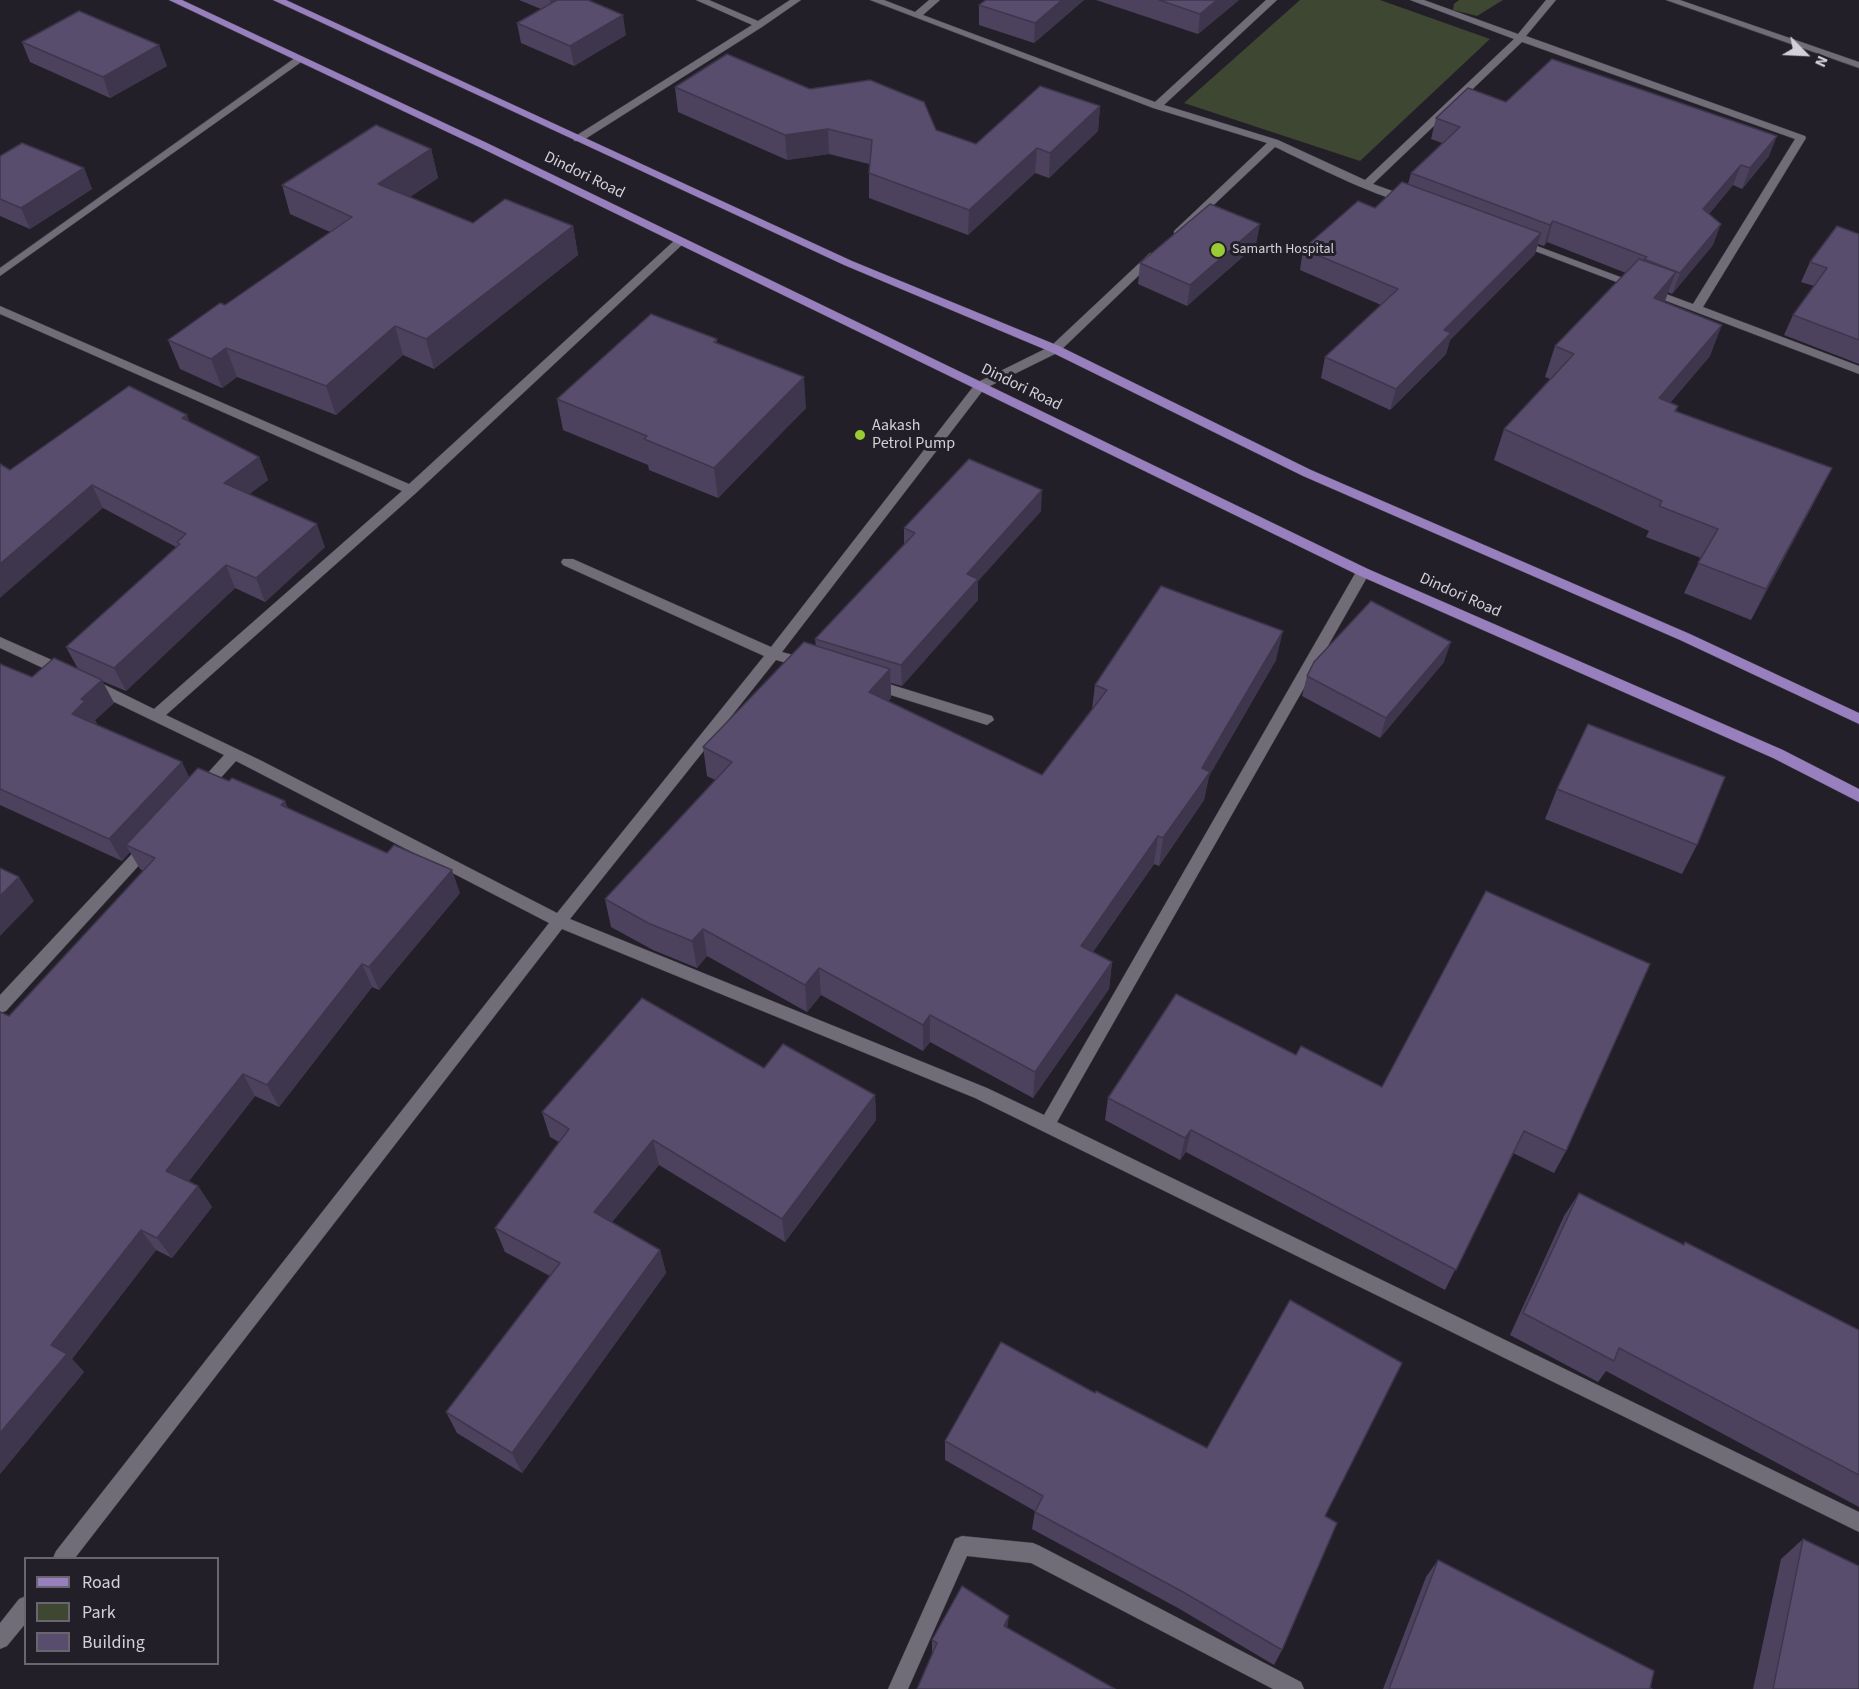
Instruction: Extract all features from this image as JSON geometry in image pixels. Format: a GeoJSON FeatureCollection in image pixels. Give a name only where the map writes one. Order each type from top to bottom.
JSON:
{"type":"FeatureCollection","features":[{"type":"Feature","properties":{"kind":"main road","name":"Dindori Road"},"geometry":{"type":"LineString","coordinates":[[174,0],[483,145],[1363,572],[1778,754],[1859,796]]}},
{"type":"Feature","properties":{"kind":"main road"},"geometry":{"type":"LineString","coordinates":[[278,0],[848,263],[1055,349],[1306,472],[1684,637],[1859,719]]}},
{"type":"Feature","properties":{"kind":"street"},"geometry":{"type":"LineString","coordinates":[[701,0],[759,25]]}},
{"type":"Feature","properties":{"kind":"street"},"geometry":{"type":"LineString","coordinates":[[578,139],[796,0]]}},
{"type":"Feature","properties":{"kind":"street"},"geometry":{"type":"LineString","coordinates":[[875,0],[1157,106],[1274,142],[1366,185],[1421,205]]}},
{"type":"Feature","properties":{"kind":"street"},"geometry":{"type":"LineString","coordinates":[[916,16],[935,0]]}},
{"type":"Feature","properties":{"kind":"street"},"geometry":{"type":"LineString","coordinates":[[1157,106],[1272,0]]}},
{"type":"Feature","properties":{"kind":"street"},"geometry":{"type":"LineString","coordinates":[[1414,0],[1801,138],[1696,309]]}},
{"type":"Feature","properties":{"kind":"street"},"geometry":{"type":"LineString","coordinates":[[1366,185],[1520,38],[1551,0]]}},
{"type":"Feature","properties":{"kind":"street"},"geometry":{"type":"LineString","coordinates":[[1677,1],[1859,65]]}},
{"type":"Feature","properties":{"kind":"street"},"geometry":{"type":"LineString","coordinates":[[0,273],[299,60]]}},
{"type":"Feature","properties":{"kind":"street"},"geometry":{"type":"LineString","coordinates":[[64,1557],[559,921],[773,654],[980,386],[1055,349],[1274,142]]}},
{"type":"Feature","properties":{"kind":"street"},"geometry":{"type":"LineString","coordinates":[[1509,238],[1859,370]]}},
{"type":"Feature","properties":{"kind":"street"},"geometry":{"type":"LineString","coordinates":[[157,714],[411,490],[680,241]]}},
{"type":"Feature","properties":{"kind":"street"},"geometry":{"type":"LineString","coordinates":[[0,310],[411,490]]}},
{"type":"Feature","properties":{"kind":"street"},"geometry":{"type":"LineString","coordinates":[[568,562],[773,654],[818,668]]}},
{"type":"Feature","properties":{"kind":"street"},"geometry":{"type":"LineString","coordinates":[[1047,1125],[1363,572]]}},
{"type":"Feature","properties":{"kind":"street"},"geometry":{"type":"LineString","coordinates":[[3,649],[157,714],[559,921],[981,1093],[1859,1522]]}},
{"type":"Feature","properties":{"kind":"street"},"geometry":{"type":"LineString","coordinates":[[863,681],[987,720]]}},
{"type":"Feature","properties":{"kind":"street"},"geometry":{"type":"LineString","coordinates":[[194,798],[234,754]]}},
{"type":"Feature","properties":{"kind":"street"},"geometry":{"type":"LineString","coordinates":[[0,1006],[162,832]]}},
{"type":"Feature","properties":{"kind":"street"},"geometry":{"type":"LineString","coordinates":[[898,1689],[962,1546],[1033,1553],[1294,1689]]}},
{"type":"Feature","properties":{"kind":"street"},"geometry":{"type":"LineString","coordinates":[[0,1639],[24,1609]]}},
{"type":"Feature","properties":{"kind":"green space"},"geometry":{"type":"Polygon","coordinates":[[[1300,0],[1380,0],[1490,39],[1360,161],[1184,103],[1300,0]]]}},
{"type":"Feature","properties":{"kind":"green space"},"geometry":{"type":"Polygon","coordinates":[[[1459,0],[1503,0],[1477,16],[1453,10],[1454,4],[1459,0]]]}},
{"type":"Feature","properties":{"kind":"building"},"geometry":{"type":"Polygon","coordinates":[[[557,0],[588,0],[623,15],[570,46],[517,23],[557,0]]]}},
{"type":"Feature","properties":{"kind":"building"},"geometry":{"type":"Polygon","coordinates":[[[986,0],[1062,0],[1035,23],[979,5],[986,0]]]}},
{"type":"Feature","properties":{"kind":"building"},"geometry":{"type":"Polygon","coordinates":[[[1159,0],[1217,0],[1200,14],[1159,0]]]}},
{"type":"Feature","properties":{"kind":"building"},"geometry":{"type":"Polygon","coordinates":[[[79,11],[159,45],[103,77],[22,42],[79,11]]]}},
{"type":"Feature","properties":{"kind":"building"},"geometry":{"type":"Polygon","coordinates":[[[727,54],[810,89],[870,80],[924,102],[936,130],[976,144],[1040,86],[1100,106],[1050,153],[1037,148],[969,210],[869,173],[872,140],[828,129],[785,135],[675,87],[727,54]]]}},
{"type":"Feature","properties":{"kind":"building"},"geometry":{"type":"Polygon","coordinates":[[[1552,59],[1777,136],[1750,168],[1741,165],[1703,209],[1721,224],[1680,273],[1644,259],[1647,257],[1553,221],[1550,225],[1411,173],[1460,127],[1436,118],[1468,88],[1506,102],[1552,59]]]}},
{"type":"Feature","properties":{"kind":"building"},"geometry":{"type":"Polygon","coordinates":[[[376,125],[431,149],[378,184],[473,223],[505,199],[573,226],[426,339],[395,326],[326,386],[226,348],[211,359],[168,340],[220,303],[225,305],[352,217],[282,185],[376,125]]]}},
{"type":"Feature","properties":{"kind":"building"},"geometry":{"type":"Polygon","coordinates":[[[22,143],[84,168],[21,208],[0,199],[0,156],[22,143]]]}},
{"type":"Feature","properties":{"kind":"building"},"geometry":{"type":"Polygon","coordinates":[[[1402,182],[1541,233],[1444,330],[1451,333],[1396,389],[1325,357],[1398,289],[1303,249],[1358,201],[1375,208],[1402,182]]]}},
{"type":"Feature","properties":{"kind":"building"},"geometry":{"type":"Polygon","coordinates":[[[1210,204],[1260,224],[1190,285],[1140,263],[1210,204]]]}},
{"type":"Feature","properties":{"kind":"building"},"geometry":{"type":"Polygon","coordinates":[[[1837,226],[1859,234],[1859,340],[1793,315],[1827,268],[1810,262],[1837,226]]]}},
{"type":"Feature","properties":{"kind":"building"},"geometry":{"type":"Polygon","coordinates":[[[1639,259],[1676,272],[1654,298],[1722,325],[1659,398],[1678,406],[1675,411],[1832,468],[1766,589],[1698,563],[1718,529],[1659,506],[1662,501],[1504,429],[1574,354],[1555,346],[1639,259]]]}},
{"type":"Feature","properties":{"kind":"building"},"geometry":{"type":"Polygon","coordinates":[[[651,314],[717,339],[714,342],[804,377],[714,468],[644,439],[647,436],[557,399],[651,314]]]}},
{"type":"Feature","properties":{"kind":"building"},"geometry":{"type":"Polygon","coordinates":[[[129,386],[187,415],[182,418],[259,457],[224,483],[317,524],[256,578],[226,565],[114,668],[66,647],[180,544],[177,542],[186,534],[92,485],[0,564],[0,464],[10,470],[129,386]]]}},
{"type":"Feature","properties":{"kind":"building"},"geometry":{"type":"Polygon","coordinates":[[[969,459],[1042,490],[967,574],[978,579],[901,665],[815,639],[915,533],[904,528],[969,459]]]}},
{"type":"Feature","properties":{"kind":"building"},"geometry":{"type":"Polygon","coordinates":[[[1161,586],[1283,631],[1202,768],[1210,772],[1163,838],[1158,836],[1081,946],[1112,962],[1035,1072],[930,1015],[923,1025],[819,968],[805,985],[703,929],[692,941],[648,923],[605,899],[732,762],[703,747],[804,642],[890,669],[869,692],[1042,775],[1107,690],[1095,685],[1161,586]]]}},
{"type":"Feature","properties":{"kind":"building"},"geometry":{"type":"Polygon","coordinates":[[[1371,601],[1451,642],[1386,718],[1307,676],[1314,662],[1371,601]]]}},
{"type":"Feature","properties":{"kind":"building"},"geometry":{"type":"Polygon","coordinates":[[[54,658],[102,680],[81,699],[85,701],[72,714],[182,762],[109,839],[0,789],[0,664],[32,677],[54,658]]]}},
{"type":"Feature","properties":{"kind":"building"},"geometry":{"type":"Polygon","coordinates":[[[1588,724],[1725,777],[1697,845],[1557,789],[1588,724]]]}},
{"type":"Feature","properties":{"kind":"building"},"geometry":{"type":"Polygon","coordinates":[[[198,768],[229,781],[232,778],[285,801],[281,805],[387,853],[394,845],[452,870],[369,967],[362,964],[267,1085],[243,1074],[166,1171],[198,1186],[157,1238],[141,1230],[51,1345],[67,1354],[0,1433],[0,1012],[9,1016],[155,858],[126,845],[198,768]]]}},
{"type":"Feature","properties":{"kind":"building"},"geometry":{"type":"Polygon","coordinates":[[[0,868],[19,877],[0,896],[0,868]]]}},
{"type":"Feature","properties":{"kind":"building"},"geometry":{"type":"Polygon","coordinates":[[[1486,891],[1650,964],[1566,1151],[1524,1131],[1456,1270],[1191,1130],[1185,1138],[1108,1098],[1176,994],[1296,1055],[1301,1046],[1382,1087],[1486,891]]]}},
{"type":"Feature","properties":{"kind":"building"},"geometry":{"type":"Polygon","coordinates":[[[642,998],[764,1068],[783,1044],[875,1095],[782,1219],[653,1140],[594,1212],[660,1250],[512,1453],[446,1412],[560,1263],[495,1228],[569,1129],[542,1112],[642,998]]]}},
{"type":"Feature","properties":{"kind":"building"},"geometry":{"type":"Polygon","coordinates":[[[1579,1193],[1684,1245],[1685,1242],[1859,1330],[1859,1475],[1619,1348],[1614,1361],[1523,1313],[1579,1193]]]}},
{"type":"Feature","properties":{"kind":"building"},"geometry":{"type":"Polygon","coordinates":[[[1290,1300],[1402,1363],[1325,1516],[1337,1523],[1282,1650],[1183,1592],[1035,1512],[1043,1496],[945,1441],[1001,1342],[1095,1393],[1096,1391],[1207,1448],[1290,1300]]]}},
{"type":"Feature","properties":{"kind":"building"},"geometry":{"type":"Polygon","coordinates":[[[1803,1539],[1859,1566],[1859,1689],[1773,1689],[1803,1539]]]}},
{"type":"Feature","properties":{"kind":"building"},"geometry":{"type":"Polygon","coordinates":[[[1438,1560],[1654,1671],[1650,1688],[1652,1689],[1389,1689],[1438,1560]]]}},
{"type":"Feature","properties":{"kind":"building"},"geometry":{"type":"Polygon","coordinates":[[[962,1586],[1009,1616],[1004,1626],[1115,1689],[917,1689],[937,1643],[932,1640],[962,1586]]]}},
{"type":"Feature","properties":{"kind":"place","name":"Samarth Hospital"},"geometry":{"type":"Point","coordinates":[1218,250]}},
{"type":"Feature","properties":{"kind":"place","name":"Aakash Petrol Pump"},"geometry":{"type":"Point","coordinates":[860,435]}}]}
